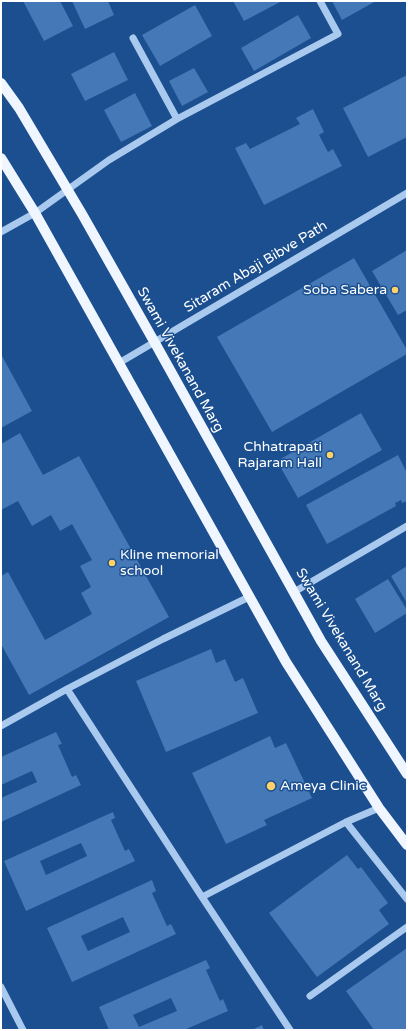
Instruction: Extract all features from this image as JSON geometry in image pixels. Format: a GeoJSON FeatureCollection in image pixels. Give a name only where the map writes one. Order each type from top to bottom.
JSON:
{"type":"FeatureCollection","features":[{"type":"Feature","properties":{"kind":"main road","name":"Swami Vivekanand Marg"},"geometry":{"type":"LineString","coordinates":[[1,83],[19,108],[68,190],[321,641],[404,763],[407,774]]}},
{"type":"Feature","properties":{"kind":"main road"},"geometry":{"type":"LineString","coordinates":[[1,158],[35,213],[286,662],[380,808],[407,845]]}},
{"type":"Feature","properties":{"kind":"street"},"geometry":{"type":"LineString","coordinates":[[1,232],[35,213],[109,160],[177,119],[338,34],[320,1]]}},
{"type":"Feature","properties":{"kind":"street"},"geometry":{"type":"LineString","coordinates":[[133,38],[177,119]]}},
{"type":"Feature","properties":{"kind":"street","name":"Sitaram Abaji Bibve Path"},"geometry":{"type":"LineString","coordinates":[[119,363],[407,193]]}},
{"type":"Feature","properties":{"kind":"street"},"geometry":{"type":"LineString","coordinates":[[294,592],[407,526]]}},
{"type":"Feature","properties":{"kind":"street"},"geometry":{"type":"LineString","coordinates":[[1,726],[67,689],[163,639],[249,597]]}},
{"type":"Feature","properties":{"kind":"street"},"geometry":{"type":"LineString","coordinates":[[67,689],[290,1030]]}},
{"type":"Feature","properties":{"kind":"street"},"geometry":{"type":"LineString","coordinates":[[202,897],[346,822],[380,808]]}},
{"type":"Feature","properties":{"kind":"street"},"geometry":{"type":"LineString","coordinates":[[346,822],[407,899]]}},
{"type":"Feature","properties":{"kind":"street"},"geometry":{"type":"LineString","coordinates":[[310,996],[407,927]]}},
{"type":"Feature","properties":{"kind":"street"},"geometry":{"type":"LineString","coordinates":[[1,987],[23,1030]]}},
{"type":"Feature","properties":{"kind":"building"},"geometry":{"type":"Polygon","coordinates":[[[23,1],[60,1],[73,26],[44,41],[23,1]]]}},
{"type":"Feature","properties":{"kind":"building"},"geometry":{"type":"Polygon","coordinates":[[[72,1],[108,1],[114,15],[85,29],[72,1]]]}},
{"type":"Feature","properties":{"kind":"building"},"geometry":{"type":"Polygon","coordinates":[[[233,1],[282,1],[244,21],[233,1]]]}},
{"type":"Feature","properties":{"kind":"building"},"geometry":{"type":"Polygon","coordinates":[[[332,1],[376,1],[342,20],[332,1]]]}},
{"type":"Feature","properties":{"kind":"building"},"geometry":{"type":"Polygon","coordinates":[[[195,5],[212,36],[160,66],[142,35],[195,5]]]}},
{"type":"Feature","properties":{"kind":"building"},"geometry":{"type":"Polygon","coordinates":[[[298,15],[311,38],[254,71],[241,48],[298,15]]]}},
{"type":"Feature","properties":{"kind":"building"},"geometry":{"type":"Polygon","coordinates":[[[114,52],[128,80],[85,101],[71,74],[114,52]]]}},
{"type":"Feature","properties":{"kind":"building"},"geometry":{"type":"Polygon","coordinates":[[[194,68],[208,92],[182,106],[169,81],[194,68]]]}},
{"type":"Feature","properties":{"kind":"building"},"geometry":{"type":"Polygon","coordinates":[[[407,75],[407,137],[368,157],[343,108],[407,75]]]}},
{"type":"Feature","properties":{"kind":"building"},"geometry":{"type":"Polygon","coordinates":[[[135,93],[152,126],[121,142],[104,110],[135,93]]]}},
{"type":"Feature","properties":{"kind":"building"},"geometry":{"type":"Polygon","coordinates":[[[313,109],[324,132],[319,135],[328,152],[333,149],[342,166],[264,205],[235,148],[246,143],[250,149],[300,124],[296,118],[313,109]]]}},
{"type":"Feature","properties":{"kind":"building","name":"Soba Sabera"},"geometry":{"type":"Polygon","coordinates":[[[407,250],[407,310],[398,315],[372,271],[407,250]]]}},
{"type":"Feature","properties":{"kind":"building"},"geometry":{"type":"Polygon","coordinates":[[[354,258],[407,350],[407,354],[272,432],[217,337],[354,258]]]}},
{"type":"Feature","properties":{"kind":"building"},"geometry":{"type":"Polygon","coordinates":[[[1,354],[32,411],[1,428],[1,354]]]}},
{"type":"Feature","properties":{"kind":"building","name":"Chhatrapati Rajaram Hall"},"geometry":{"type":"Polygon","coordinates":[[[361,413],[382,450],[298,498],[277,461],[361,413]]]}},
{"type":"Feature","properties":{"kind":"building","name":"Kline memorial school"},"geometry":{"type":"Polygon","coordinates":[[[20,433],[43,475],[79,456],[169,617],[29,695],[1,644],[1,576],[8,572],[45,640],[92,614],[81,593],[91,587],[80,566],[92,560],[72,524],[60,531],[51,515],[32,526],[18,501],[1,510],[1,444],[20,433]]]}},
{"type":"Feature","properties":{"kind":"building"},"geometry":{"type":"Polygon","coordinates":[[[398,455],[407,473],[407,501],[402,503],[401,500],[395,503],[396,506],[327,544],[306,505],[398,455]]]}},
{"type":"Feature","properties":{"kind":"building"},"geometry":{"type":"Polygon","coordinates":[[[407,566],[407,603],[391,576],[407,566]]]}},
{"type":"Feature","properties":{"kind":"building"},"geometry":{"type":"Polygon","coordinates":[[[388,579],[407,610],[407,613],[375,633],[355,599],[388,579]]]}},
{"type":"Feature","properties":{"kind":"building"},"geometry":{"type":"Polygon","coordinates":[[[211,649],[216,663],[225,659],[235,682],[243,678],[258,713],[166,752],[136,681],[211,649]]]}},
{"type":"Feature","properties":{"kind":"building"},"geometry":{"type":"Polygon","coordinates":[[[56,732],[62,744],[58,745],[72,777],[76,775],[81,785],[1,822],[1,798],[37,782],[32,771],[1,785],[1,757],[56,732]]]}},
{"type":"Feature","properties":{"kind":"building"},"geometry":{"type":"Polygon","coordinates":[[[270,736],[275,748],[286,743],[312,798],[264,820],[267,825],[226,844],[192,773],[270,736]]]}},
{"type":"Feature","properties":{"kind":"building"},"geometry":{"type":"Polygon","coordinates":[[[113,812],[115,818],[111,820],[125,851],[129,849],[135,861],[26,911],[4,861],[113,812]],[[81,843],[40,861],[46,875],[87,856],[81,843]]]}},
{"type":"Feature","properties":{"kind":"building"},"geometry":{"type":"Polygon","coordinates":[[[347,855],[358,869],[361,867],[388,903],[379,910],[389,924],[317,977],[269,913],[347,855]]]}},
{"type":"Feature","properties":{"kind":"building"},"geometry":{"type":"Polygon","coordinates":[[[152,880],[156,891],[152,893],[167,926],[171,924],[176,934],[72,982],[47,928],[152,880]],[[123,917],[81,936],[88,951],[130,932],[123,917]]]}},
{"type":"Feature","properties":{"kind":"building"},"geometry":{"type":"Polygon","coordinates":[[[407,948],[407,1030],[374,1030],[346,991],[407,948]]]}},
{"type":"Feature","properties":{"kind":"building"},"geometry":{"type":"Polygon","coordinates":[[[206,960],[210,968],[206,970],[220,1001],[223,999],[228,1011],[184,1030],[109,1030],[99,1007],[206,960]],[[171,998],[133,1015],[139,1027],[177,1011],[171,998]]]}},
{"type":"Feature","properties":{"kind":"building"},"geometry":{"type":"Polygon","coordinates":[[[262,1025],[264,1030],[252,1030],[262,1025]]]}},
{"type":"Feature","properties":{"kind":"place","name":"Soba Sabera"},"geometry":{"type":"Point","coordinates":[395,290]}},
{"type":"Feature","properties":{"kind":"place","name":"Chhatrapati Rajaram Hall"},"geometry":{"type":"Point","coordinates":[330,455]}},
{"type":"Feature","properties":{"kind":"place","name":"Kline memorial school"},"geometry":{"type":"Point","coordinates":[112,563]}},
{"type":"Feature","properties":{"kind":"place","name":"Ameya Clinic"},"geometry":{"type":"Point","coordinates":[271,786]}}]}
